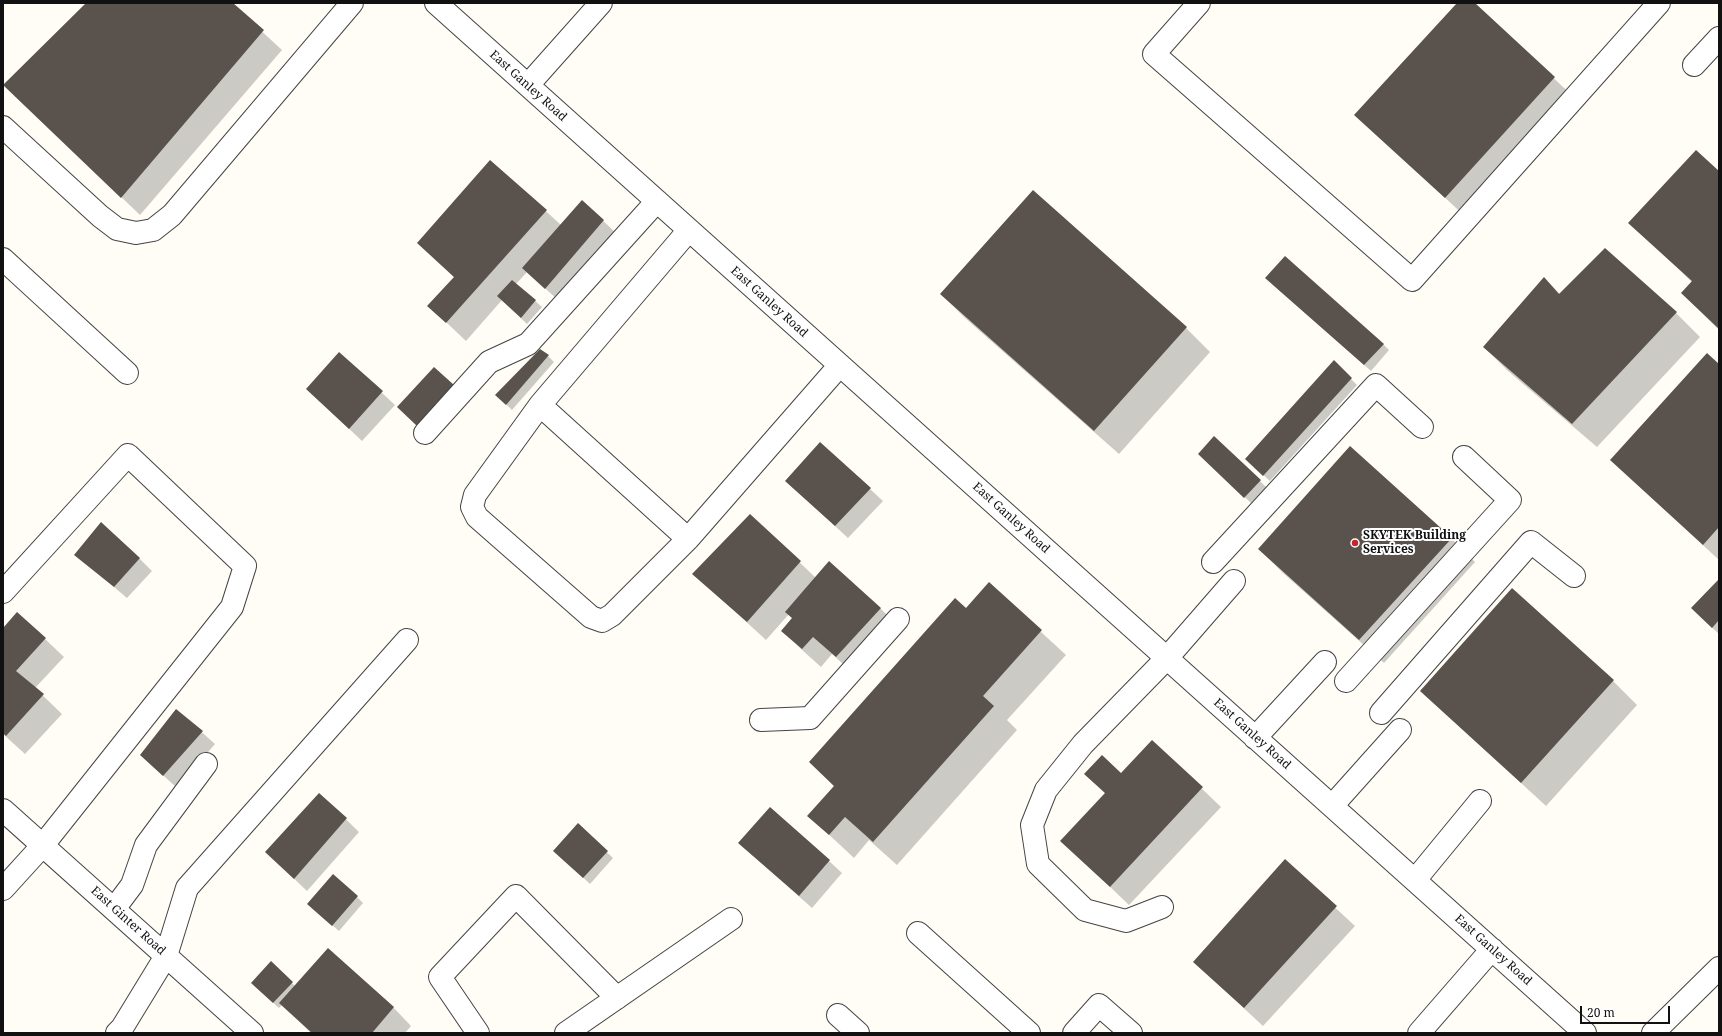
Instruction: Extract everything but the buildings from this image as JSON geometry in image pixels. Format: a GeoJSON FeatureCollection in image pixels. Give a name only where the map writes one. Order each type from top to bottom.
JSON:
{"type":"FeatureCollection","features":[{"type":"Feature","properties":{"kind":"street"},"geometry":{"type":"LineString","coordinates":[[3,127],[100,216],[117,229],[136,233],[153,230],[172,215],[352,3]]}},
{"type":"Feature","properties":{"kind":"street","name":"East Ganley Road"},"geometry":{"type":"LineString","coordinates":[[436,3],[1585,1033]]}},
{"type":"Feature","properties":{"kind":"street"},"geometry":{"type":"LineString","coordinates":[[528,85],[601,3]]}},
{"type":"Feature","properties":{"kind":"street"},"geometry":{"type":"LineString","coordinates":[[1199,3],[1154,54],[1412,280],[1659,3]]}},
{"type":"Feature","properties":{"kind":"street"},"geometry":{"type":"LineString","coordinates":[[1694,65],[1719,38]]}},
{"type":"Feature","properties":{"kind":"street"},"geometry":{"type":"LineString","coordinates":[[425,433],[489,362],[528,344],[657,201]]}},
{"type":"Feature","properties":{"kind":"street"},"geometry":{"type":"LineString","coordinates":[[689,230],[540,404],[475,495],[472,507],[477,517],[591,617],[602,621],[612,615],[688,539],[840,365]]}},
{"type":"Feature","properties":{"kind":"street"},"geometry":{"type":"LineString","coordinates":[[3,260],[127,373]]}},
{"type":"Feature","properties":{"kind":"street"},"geometry":{"type":"LineString","coordinates":[[1213,562],[1376,385],[1422,427]]}},
{"type":"Feature","properties":{"kind":"street"},"geometry":{"type":"LineString","coordinates":[[540,404],[688,539]]}},
{"type":"Feature","properties":{"kind":"street"},"geometry":{"type":"LineString","coordinates":[[3,592],[128,455],[245,566],[232,607],[43,845],[3,889]]}},
{"type":"Feature","properties":{"kind":"street"},"geometry":{"type":"LineString","coordinates":[[1346,682],[1510,500],[1464,457]]}},
{"type":"Feature","properties":{"kind":"street"},"geometry":{"type":"LineString","coordinates":[[1381,713],[1531,542],[1574,576]]}},
{"type":"Feature","properties":{"kind":"street"},"geometry":{"type":"LineString","coordinates":[[1162,907],[1126,921],[1085,910],[1038,864],[1032,825],[1046,790],[1083,744],[1167,658],[1234,581]]}},
{"type":"Feature","properties":{"kind":"street"},"geometry":{"type":"LineString","coordinates":[[760,720],[810,718],[898,619]]}},
{"type":"Feature","properties":{"kind":"street"},"geometry":{"type":"LineString","coordinates":[[118,1033],[166,956],[187,888],[407,640]]}},
{"type":"Feature","properties":{"kind":"street"},"geometry":{"type":"LineString","coordinates":[[1255,738],[1324,662]]}},
{"type":"Feature","properties":{"kind":"street"},"geometry":{"type":"LineString","coordinates":[[1332,806],[1400,730]]}},
{"type":"Feature","properties":{"kind":"street"},"geometry":{"type":"LineString","coordinates":[[114,909],[132,885],[146,845],[206,764]]}},
{"type":"Feature","properties":{"kind":"street"},"geometry":{"type":"LineString","coordinates":[[1415,880],[1480,801]]}},
{"type":"Feature","properties":{"kind":"street","name":"East Ginter Road"},"geometry":{"type":"LineString","coordinates":[[3,810],[252,1033]]}},
{"type":"Feature","properties":{"kind":"street"},"geometry":{"type":"LineString","coordinates":[[478,1033],[440,977],[516,896],[617,998]]}},
{"type":"Feature","properties":{"kind":"street"},"geometry":{"type":"LineString","coordinates":[[566,1033],[731,919]]}},
{"type":"Feature","properties":{"kind":"street"},"geometry":{"type":"LineString","coordinates":[[918,933],[1029,1033]]}},
{"type":"Feature","properties":{"kind":"street"},"geometry":{"type":"LineString","coordinates":[[1419,1033],[1492,949]]}},
{"type":"Feature","properties":{"kind":"street"},"geometry":{"type":"LineString","coordinates":[[1653,1033],[1719,968]]}},
{"type":"Feature","properties":{"kind":"street"},"geometry":{"type":"LineString","coordinates":[[1074,1033],[1098,1005],[1131,1033]]}},
{"type":"Feature","properties":{"kind":"street"},"geometry":{"type":"LineString","coordinates":[[838,1015],[858,1033]]}},
{"type":"Feature","properties":{"kind":"place","name":"SKYTEK Building Services"},"geometry":{"type":"Point","coordinates":[1355,543]}}]}
